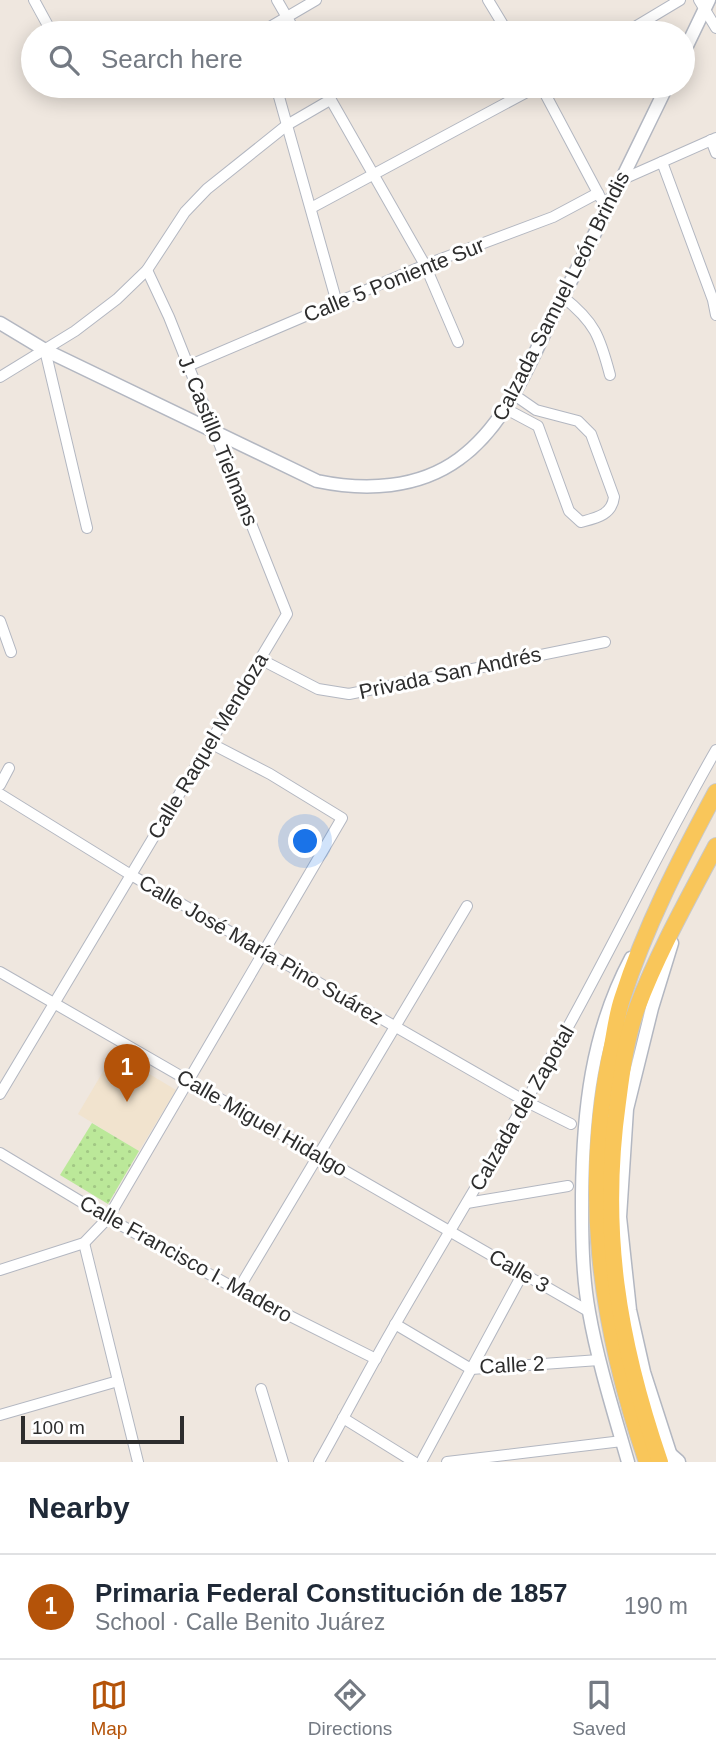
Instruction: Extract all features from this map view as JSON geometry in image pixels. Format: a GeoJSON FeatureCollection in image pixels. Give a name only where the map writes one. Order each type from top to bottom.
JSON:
{"type":"FeatureCollection","features":[{"type":"Feature","properties":{"kind":"main road"},"geometry":{"type":"LineString","coordinates":[[647,1462],[618,1366],[599,1262],[598,1135],[603,1087],[621,1001],[657,908],[716,792]]}},
{"type":"Feature","properties":{"kind":"main road"},"geometry":{"type":"LineString","coordinates":[[670,1460],[647,1423],[620,1315],[613,1268],[610,1215],[614,1131],[623,1060],[637,1009],[681,913],[714,854]]}},
{"type":"Feature","properties":{"kind":"street"},"geometry":{"type":"LineString","coordinates":[[34,0],[45,21]]}},
{"type":"Feature","properties":{"kind":"street"},"geometry":{"type":"LineString","coordinates":[[276,0],[289,21]]}},
{"type":"Feature","properties":{"kind":"street"},"geometry":{"type":"LineString","coordinates":[[280,21],[316,0]]}},
{"type":"Feature","properties":{"kind":"street"},"geometry":{"type":"LineString","coordinates":[[488,0],[501,21]]}},
{"type":"Feature","properties":{"kind":"street"},"geometry":{"type":"LineString","coordinates":[[645,21],[680,0]]}},
{"type":"Feature","properties":{"kind":"street"},"geometry":{"type":"LineString","coordinates":[[704,3],[716,28]]}},
{"type":"Feature","properties":{"kind":"street"},"geometry":{"type":"LineString","coordinates":[[695,25],[704,3]]}},
{"type":"Feature","properties":{"kind":"street"},"geometry":{"type":"LineString","coordinates":[[279,98],[337,303]]}},
{"type":"Feature","properties":{"kind":"street"},"geometry":{"type":"LineString","coordinates":[[311,208],[517,98]]}},
{"type":"Feature","properties":{"kind":"street"},"geometry":{"type":"LineString","coordinates":[[546,98],[607,210]]}},
{"type":"Feature","properties":{"kind":"street","name":"Calzada Samuel León Brindis"},"geometry":{"type":"LineString","coordinates":[[0,323],[45,350],[317,481],[344,487],[395,485],[425,478],[457,461],[477,444],[495,426],[506,409],[661,98]]}},
{"type":"Feature","properties":{"kind":"street"},"geometry":{"type":"LineString","coordinates":[[0,377],[45,350],[117,299],[147,270],[185,212],[207,189],[287,125],[330,100],[425,265],[458,342]]}},
{"type":"Feature","properties":{"kind":"street"},"geometry":{"type":"LineString","coordinates":[[621,180],[713,139],[716,153]]}},
{"type":"Feature","properties":{"kind":"street"},"geometry":{"type":"LineString","coordinates":[[662,162],[713,300],[716,315]]}},
{"type":"Feature","properties":{"kind":"street","name":"Calle 5 Poniente Sur"},"geometry":{"type":"LineString","coordinates":[[188,366],[425,265],[553,216],[598,193]]}},
{"type":"Feature","properties":{"kind":"street","name":"J. Castillo Tielmans"},"geometry":{"type":"LineString","coordinates":[[147,270],[287,614]]}},
{"type":"Feature","properties":{"kind":"street"},"geometry":{"type":"LineString","coordinates":[[563,297],[583,313],[593,327],[602,346],[610,375]]}},
{"type":"Feature","properties":{"kind":"street"},"geometry":{"type":"LineString","coordinates":[[45,350],[88,528]]}},
{"type":"Feature","properties":{"kind":"street"},"geometry":{"type":"LineString","coordinates":[[506,409],[538,426],[569,511],[581,522],[603,516],[613,506],[614,497],[591,434],[578,421],[536,410],[513,394]]}},
{"type":"Feature","properties":{"kind":"street","name":"Calle Raquel Mendoza"},"geometry":{"type":"LineString","coordinates":[[0,1094],[287,614]]}},
{"type":"Feature","properties":{"kind":"street"},"geometry":{"type":"LineString","coordinates":[[0,621],[11,652]]}},
{"type":"Feature","properties":{"kind":"street","name":"Privada San Andrés"},"geometry":{"type":"LineString","coordinates":[[260,659],[318,689],[349,694],[605,642]]}},
{"type":"Feature","properties":{"kind":"street"},"geometry":{"type":"LineString","coordinates":[[0,1270],[84,1243],[108,1218],[342,818],[270,774],[210,743]]}},
{"type":"Feature","properties":{"kind":"street","name":"Calzada del Zapotal"},"geometry":{"type":"LineString","coordinates":[[319,1462],[395,1324],[573,1017],[645,886],[676,819],[716,750]]}},
{"type":"Feature","properties":{"kind":"street"},"geometry":{"type":"LineString","coordinates":[[0,785],[9,768]]}},
{"type":"Feature","properties":{"kind":"street","name":"Calle José María Pino Suárez"},"geometry":{"type":"LineString","coordinates":[[0,794],[131,875],[525,1101],[571,1124]]}},
{"type":"Feature","properties":{"kind":"street"},"geometry":{"type":"LineString","coordinates":[[238,1290],[317,1155],[397,1027],[467,905]]}},
{"type":"Feature","properties":{"kind":"street"},"geometry":{"type":"LineString","coordinates":[[628,1462],[588,1311],[583,1269],[583,1133],[598,1038],[615,987],[657,908]]}},
{"type":"Feature","properties":{"kind":"street","name":"Calle Miguel Hidalgo"},"geometry":{"type":"LineString","coordinates":[[0,972],[450,1231]]}},
{"type":"Feature","properties":{"kind":"street","name":"Calle Francisco I. Madero"},"geometry":{"type":"LineString","coordinates":[[0,1153],[108,1218],[238,1290],[376,1359]]}},
{"type":"Feature","properties":{"kind":"street"},"geometry":{"type":"LineString","coordinates":[[467,1203],[568,1186]]}},
{"type":"Feature","properties":{"kind":"street","name":"Calle 3"},"geometry":{"type":"LineString","coordinates":[[450,1231],[588,1311]]}},
{"type":"Feature","properties":{"kind":"street"},"geometry":{"type":"LineString","coordinates":[[84,1243],[138,1462]]}},
{"type":"Feature","properties":{"kind":"street"},"geometry":{"type":"LineString","coordinates":[[421,1462],[523,1273]]}},
{"type":"Feature","properties":{"kind":"street","name":"Calle 2"},"geometry":{"type":"LineString","coordinates":[[395,1324],[471,1369],[599,1360]]}},
{"type":"Feature","properties":{"kind":"street"},"geometry":{"type":"LineString","coordinates":[[0,1415],[118,1381]]}},
{"type":"Feature","properties":{"kind":"street"},"geometry":{"type":"LineString","coordinates":[[261,1389],[283,1462]]}},
{"type":"Feature","properties":{"kind":"street"},"geometry":{"type":"LineString","coordinates":[[343,1418],[414,1462]]}},
{"type":"Feature","properties":{"kind":"street"},"geometry":{"type":"LineString","coordinates":[[447,1462],[622,1441]]}},
{"type":"Feature","properties":{"kind":"shaded area"},"geometry":{"type":"Polygon","coordinates":[[[114,1053],[176,1090],[139,1151],[78,1114],[114,1053]]]}},
{"type":"Feature","properties":{"kind":"green space"},"geometry":{"type":"Polygon","coordinates":[[[92,1123],[139,1151],[108,1204],[60,1175],[92,1123]]]}},
{"type":"Feature","properties":{"kind":"place","name":"Primaria Federal Constitución de 1857"},"geometry":{"type":"Point","coordinates":[127,1102]}}]}
